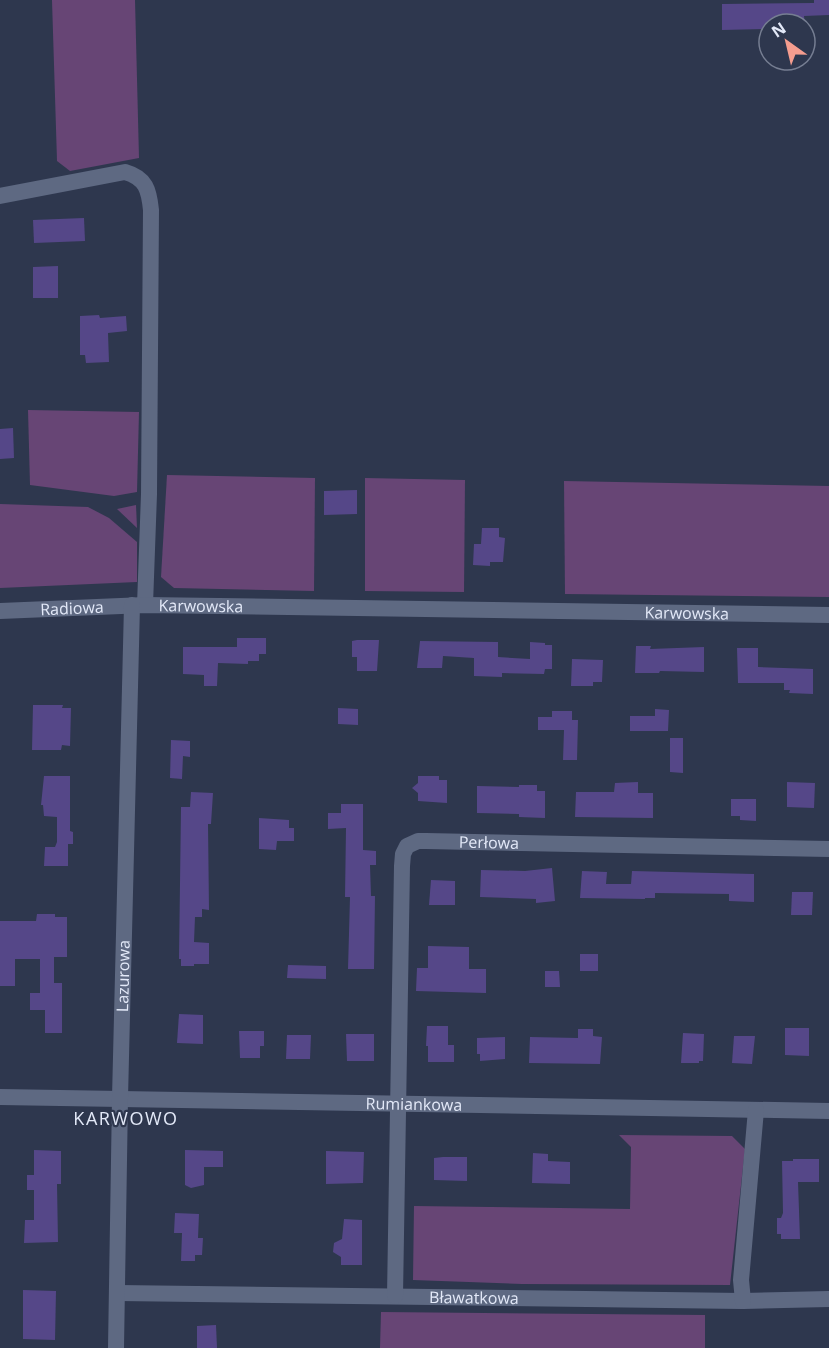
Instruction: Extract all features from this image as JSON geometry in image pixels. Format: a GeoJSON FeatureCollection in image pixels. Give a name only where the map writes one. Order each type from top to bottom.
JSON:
{"type":"FeatureCollection","features":[{"type":"Feature","properties":{"kind":"street","name":"Karwowska"},"geometry":{"type":"LineString","coordinates":[[0,196],[125,172],[141,179],[150,199],[149,494],[138,605],[829,615]]}},
{"type":"Feature","properties":{"kind":"street","name":"Radiowa"},"geometry":{"type":"LineString","coordinates":[[0,611],[138,605]]}},
{"type":"Feature","properties":{"kind":"street","name":"Lazurowa"},"geometry":{"type":"LineString","coordinates":[[116,1348],[120,1098],[138,605]]}},
{"type":"Feature","properties":{"kind":"street","name":"Perłowa"},"geometry":{"type":"LineString","coordinates":[[399,1103],[402,866],[405,850],[412,843],[426,841],[829,849]]}},
{"type":"Feature","properties":{"kind":"street","name":"Rumiankowa"},"geometry":{"type":"LineString","coordinates":[[0,1097],[829,1111]]}},
{"type":"Feature","properties":{"kind":"street"},"geometry":{"type":"LineString","coordinates":[[395,1296],[399,1103]]}},
{"type":"Feature","properties":{"kind":"street"},"geometry":{"type":"LineString","coordinates":[[742,1301],[741,1280],[756,1110]]}},
{"type":"Feature","properties":{"kind":"street","name":"Bławatkowa"},"geometry":{"type":"LineString","coordinates":[[118,1293],[742,1301],[829,1299]]}},
{"type":"Feature","properties":{"kind":"shaded area"},"geometry":{"type":"Polygon","coordinates":[[[52,0],[135,0],[139,158],[70,171],[57,161],[52,0]]]}},
{"type":"Feature","properties":{"kind":"shaded area"},"geometry":{"type":"Polygon","coordinates":[[[28,410],[139,412],[137,492],[114,496],[30,485],[28,410]]]}},
{"type":"Feature","properties":{"kind":"shaded area"},"geometry":{"type":"Polygon","coordinates":[[[167,475],[315,478],[314,591],[174,588],[161,577],[167,475]]]}},
{"type":"Feature","properties":{"kind":"shaded area"},"geometry":{"type":"Polygon","coordinates":[[[365,478],[465,480],[464,592],[365,591],[365,478]]]}},
{"type":"Feature","properties":{"kind":"shaded area"},"geometry":{"type":"Polygon","coordinates":[[[564,481],[829,486],[829,597],[565,594],[564,481]]]}},
{"type":"Feature","properties":{"kind":"shaded area"},"geometry":{"type":"Polygon","coordinates":[[[0,504],[88,507],[109,518],[137,542],[137,582],[0,588],[0,504]]]}},
{"type":"Feature","properties":{"kind":"shaded area"},"geometry":{"type":"Polygon","coordinates":[[[136,505],[137,528],[117,509],[136,505]]]}},
{"type":"Feature","properties":{"kind":"shaded area"},"geometry":{"type":"Polygon","coordinates":[[[619,1135],[732,1136],[745,1149],[730,1285],[522,1284],[413,1280],[414,1206],[630,1209],[631,1147],[619,1135]]]}},
{"type":"Feature","properties":{"kind":"shaded area"},"geometry":{"type":"Polygon","coordinates":[[[381,1312],[705,1315],[705,1348],[380,1348],[381,1312]]]}},
{"type":"Feature","properties":{"kind":"building"},"geometry":{"type":"Polygon","coordinates":[[[814,0],[829,0],[829,15],[817,15],[817,12],[757,12],[757,29],[722,30],[722,4],[814,3],[814,0]]]}},
{"type":"Feature","properties":{"kind":"building"},"geometry":{"type":"Polygon","coordinates":[[[84,218],[85,241],[34,243],[33,220],[84,218]]]}},
{"type":"Feature","properties":{"kind":"building"},"geometry":{"type":"Polygon","coordinates":[[[58,266],[58,298],[33,298],[33,267],[58,266]]]}},
{"type":"Feature","properties":{"kind":"building"},"geometry":{"type":"Polygon","coordinates":[[[99,315],[100,318],[126,316],[127,331],[108,333],[109,362],[86,363],[85,355],[80,355],[80,316],[99,315]]]}},
{"type":"Feature","properties":{"kind":"building"},"geometry":{"type":"Polygon","coordinates":[[[13,428],[14,458],[0,459],[0,429],[13,428]]]}},
{"type":"Feature","properties":{"kind":"building"},"geometry":{"type":"Polygon","coordinates":[[[357,490],[357,514],[324,515],[324,491],[357,490]]]}},
{"type":"Feature","properties":{"kind":"building"},"geometry":{"type":"Polygon","coordinates":[[[482,528],[499,528],[499,537],[505,538],[503,562],[490,562],[490,566],[473,565],[474,544],[481,544],[482,528]]]}},
{"type":"Feature","properties":{"kind":"building"},"geometry":{"type":"Polygon","coordinates":[[[237,638],[266,638],[266,654],[259,654],[259,661],[248,661],[248,664],[218,663],[217,686],[204,686],[204,675],[183,674],[183,647],[237,647],[237,638]]]}},
{"type":"Feature","properties":{"kind":"building"},"geometry":{"type":"Polygon","coordinates":[[[379,640],[377,671],[357,671],[357,657],[352,657],[352,641],[379,640]]]}},
{"type":"Feature","properties":{"kind":"building"},"geometry":{"type":"Polygon","coordinates":[[[420,641],[498,642],[498,657],[530,659],[530,642],[545,643],[545,645],[552,645],[552,669],[545,669],[544,674],[502,673],[502,677],[474,676],[474,658],[443,656],[442,668],[417,668],[420,641]]]}},
{"type":"Feature","properties":{"kind":"building"},"geometry":{"type":"Polygon","coordinates":[[[636,646],[651,646],[650,649],[704,647],[704,672],[635,673],[636,646]]]}},
{"type":"Feature","properties":{"kind":"building"},"geometry":{"type":"Polygon","coordinates":[[[737,648],[758,648],[758,667],[813,669],[813,694],[789,693],[790,690],[784,690],[784,683],[738,683],[737,648]]]}},
{"type":"Feature","properties":{"kind":"building"},"geometry":{"type":"Polygon","coordinates":[[[572,659],[603,660],[602,682],[593,682],[593,686],[571,686],[572,659]]]}},
{"type":"Feature","properties":{"kind":"building"},"geometry":{"type":"Polygon","coordinates":[[[33,705],[63,705],[62,708],[71,708],[70,746],[62,745],[61,750],[32,750],[33,705]]]}},
{"type":"Feature","properties":{"kind":"building"},"geometry":{"type":"Polygon","coordinates":[[[338,708],[358,709],[358,725],[338,724],[338,708]]]}},
{"type":"Feature","properties":{"kind":"building"},"geometry":{"type":"Polygon","coordinates":[[[655,709],[669,710],[668,731],[630,731],[630,716],[655,716],[655,709]]]}},
{"type":"Feature","properties":{"kind":"building"},"geometry":{"type":"Polygon","coordinates":[[[552,711],[572,711],[572,720],[578,720],[577,760],[563,760],[564,730],[538,730],[538,717],[552,717],[552,711]]]}},
{"type":"Feature","properties":{"kind":"building"},"geometry":{"type":"Polygon","coordinates":[[[670,738],[683,738],[683,773],[670,772],[670,738]]]}},
{"type":"Feature","properties":{"kind":"building"},"geometry":{"type":"Polygon","coordinates":[[[171,740],[190,741],[190,757],[183,756],[182,779],[170,778],[171,740]]]}},
{"type":"Feature","properties":{"kind":"building"},"geometry":{"type":"Polygon","coordinates":[[[44,776],[70,776],[70,831],[73,832],[73,844],[68,844],[68,866],[44,866],[45,847],[55,847],[57,842],[57,817],[44,816],[43,805],[41,805],[44,776]]]}},
{"type":"Feature","properties":{"kind":"building"},"geometry":{"type":"Polygon","coordinates":[[[418,776],[439,776],[439,780],[447,780],[447,803],[418,801],[418,793],[412,788],[418,783],[418,776]]]}},
{"type":"Feature","properties":{"kind":"building"},"geometry":{"type":"Polygon","coordinates":[[[638,782],[638,793],[653,793],[653,818],[575,817],[576,792],[614,792],[615,783],[638,782]]]}},
{"type":"Feature","properties":{"kind":"building"},"geometry":{"type":"Polygon","coordinates":[[[787,782],[815,783],[814,808],[787,807],[787,782]]]}},
{"type":"Feature","properties":{"kind":"building"},"geometry":{"type":"Polygon","coordinates":[[[519,785],[537,785],[537,791],[545,791],[545,818],[519,817],[519,814],[477,813],[477,786],[519,787],[519,785]]]}},
{"type":"Feature","properties":{"kind":"building"},"geometry":{"type":"Polygon","coordinates":[[[191,792],[213,793],[211,824],[208,824],[209,910],[202,909],[202,917],[195,917],[194,942],[209,943],[209,964],[181,966],[181,959],[179,959],[181,807],[190,807],[191,792]]]}},
{"type":"Feature","properties":{"kind":"building"},"geometry":{"type":"Polygon","coordinates":[[[731,799],[756,799],[756,821],[740,820],[740,816],[731,816],[731,799]]]}},
{"type":"Feature","properties":{"kind":"building"},"geometry":{"type":"Polygon","coordinates":[[[341,804],[363,804],[363,850],[376,851],[376,865],[370,865],[371,896],[375,896],[374,969],[348,969],[350,897],[345,897],[346,828],[328,829],[328,813],[341,813],[341,804]]]}},
{"type":"Feature","properties":{"kind":"building"},"geometry":{"type":"Polygon","coordinates":[[[259,818],[289,820],[289,828],[294,828],[294,841],[277,841],[276,850],[259,849],[259,818]]]}},
{"type":"Feature","properties":{"kind":"building"},"geometry":{"type":"Polygon","coordinates":[[[552,868],[555,901],[536,903],[536,899],[480,897],[481,870],[525,871],[552,868]]]}},
{"type":"Feature","properties":{"kind":"building"},"geometry":{"type":"Polygon","coordinates":[[[582,871],[607,872],[606,884],[631,884],[632,871],[754,874],[754,902],[729,901],[729,894],[655,893],[655,898],[645,899],[580,898],[582,871]]]}},
{"type":"Feature","properties":{"kind":"building"},"geometry":{"type":"Polygon","coordinates":[[[431,880],[455,881],[455,905],[429,905],[431,880]]]}},
{"type":"Feature","properties":{"kind":"building"},"geometry":{"type":"Polygon","coordinates":[[[792,892],[813,892],[812,915],[791,915],[792,892]]]}},
{"type":"Feature","properties":{"kind":"building"},"geometry":{"type":"Polygon","coordinates":[[[37,914],[67,917],[67,957],[54,957],[54,983],[62,983],[62,1033],[45,1033],[45,1010],[30,1010],[30,993],[40,993],[40,959],[15,959],[15,986],[0,986],[0,921],[36,921],[37,914]]]}},
{"type":"Feature","properties":{"kind":"building"},"geometry":{"type":"Polygon","coordinates":[[[428,946],[469,947],[469,969],[486,969],[486,993],[416,991],[417,968],[428,968],[428,946]]]}},
{"type":"Feature","properties":{"kind":"building"},"geometry":{"type":"Polygon","coordinates":[[[580,954],[598,954],[598,971],[580,971],[580,954]]]}},
{"type":"Feature","properties":{"kind":"building"},"geometry":{"type":"Polygon","coordinates":[[[288,965],[326,966],[326,979],[287,978],[288,965]]]}},
{"type":"Feature","properties":{"kind":"building"},"geometry":{"type":"Polygon","coordinates":[[[545,971],[559,971],[560,987],[545,987],[545,971]]]}},
{"type":"Feature","properties":{"kind":"building"},"geometry":{"type":"Polygon","coordinates":[[[179,1014],[203,1015],[203,1044],[177,1043],[179,1014]]]}},
{"type":"Feature","properties":{"kind":"building"},"geometry":{"type":"Polygon","coordinates":[[[427,1026],[448,1026],[448,1045],[454,1045],[454,1062],[428,1062],[427,1026]]]}},
{"type":"Feature","properties":{"kind":"building"},"geometry":{"type":"Polygon","coordinates":[[[785,1028],[809,1028],[809,1056],[785,1055],[785,1028]]]}},
{"type":"Feature","properties":{"kind":"building"},"geometry":{"type":"Polygon","coordinates":[[[578,1029],[593,1029],[593,1036],[602,1037],[600,1064],[529,1063],[530,1037],[578,1038],[578,1029]]]}},
{"type":"Feature","properties":{"kind":"building"},"geometry":{"type":"Polygon","coordinates":[[[239,1031],[264,1031],[264,1046],[260,1046],[260,1058],[240,1058],[239,1031]]]}},
{"type":"Feature","properties":{"kind":"building"},"geometry":{"type":"Polygon","coordinates":[[[683,1033],[704,1034],[703,1061],[681,1063],[683,1033]]]}},
{"type":"Feature","properties":{"kind":"building"},"geometry":{"type":"Polygon","coordinates":[[[346,1034],[374,1034],[374,1061],[347,1061],[346,1034]]]}},
{"type":"Feature","properties":{"kind":"building"},"geometry":{"type":"Polygon","coordinates":[[[287,1035],[311,1035],[310,1059],[286,1059],[287,1035]]]}},
{"type":"Feature","properties":{"kind":"building"},"geometry":{"type":"Polygon","coordinates":[[[734,1036],[755,1036],[752,1064],[732,1063],[734,1036]]]}},
{"type":"Feature","properties":{"kind":"building"},"geometry":{"type":"Polygon","coordinates":[[[505,1037],[505,1059],[480,1061],[480,1054],[477,1054],[477,1038],[505,1037]]]}},
{"type":"Feature","properties":{"kind":"building"},"geometry":{"type":"Polygon","coordinates":[[[34,1150],[61,1151],[61,1184],[57,1184],[58,1242],[24,1243],[25,1220],[34,1220],[34,1190],[27,1190],[27,1175],[34,1175],[34,1150]]]}},
{"type":"Feature","properties":{"kind":"building"},"geometry":{"type":"Polygon","coordinates":[[[185,1150],[223,1151],[223,1167],[204,1167],[204,1185],[191,1188],[185,1185],[185,1150]]]}},
{"type":"Feature","properties":{"kind":"building"},"geometry":{"type":"Polygon","coordinates":[[[326,1151],[364,1152],[363,1183],[326,1184],[326,1151]]]}},
{"type":"Feature","properties":{"kind":"building"},"geometry":{"type":"Polygon","coordinates":[[[533,1153],[548,1154],[548,1161],[570,1162],[570,1184],[532,1183],[533,1153]]]}},
{"type":"Feature","properties":{"kind":"building"},"geometry":{"type":"Polygon","coordinates":[[[467,1157],[467,1181],[434,1180],[434,1158],[467,1157]]]}},
{"type":"Feature","properties":{"kind":"building"},"geometry":{"type":"Polygon","coordinates":[[[793,1159],[819,1159],[819,1182],[798,1182],[800,1239],[781,1239],[781,1234],[777,1234],[777,1218],[781,1218],[783,1213],[782,1161],[793,1161],[793,1159]]]}},
{"type":"Feature","properties":{"kind":"building"},"geometry":{"type":"Polygon","coordinates":[[[175,1213],[199,1214],[198,1238],[203,1238],[202,1255],[195,1255],[195,1261],[181,1261],[182,1233],[174,1233],[175,1213]]]}},
{"type":"Feature","properties":{"kind":"building"},"geometry":{"type":"Polygon","coordinates":[[[344,1219],[362,1220],[362,1265],[341,1265],[341,1257],[333,1252],[334,1243],[342,1239],[344,1219]]]}},
{"type":"Feature","properties":{"kind":"building"},"geometry":{"type":"Polygon","coordinates":[[[23,1290],[56,1291],[55,1340],[23,1339],[23,1290]]]}},
{"type":"Feature","properties":{"kind":"building"},"geometry":{"type":"Polygon","coordinates":[[[216,1325],[217,1348],[197,1348],[197,1326],[216,1325]]]}},
{"type":"Feature","properties":{"kind":"district","name":"KARWOWO"},"geometry":{"type":"Point","coordinates":[126,1118]}}]}
